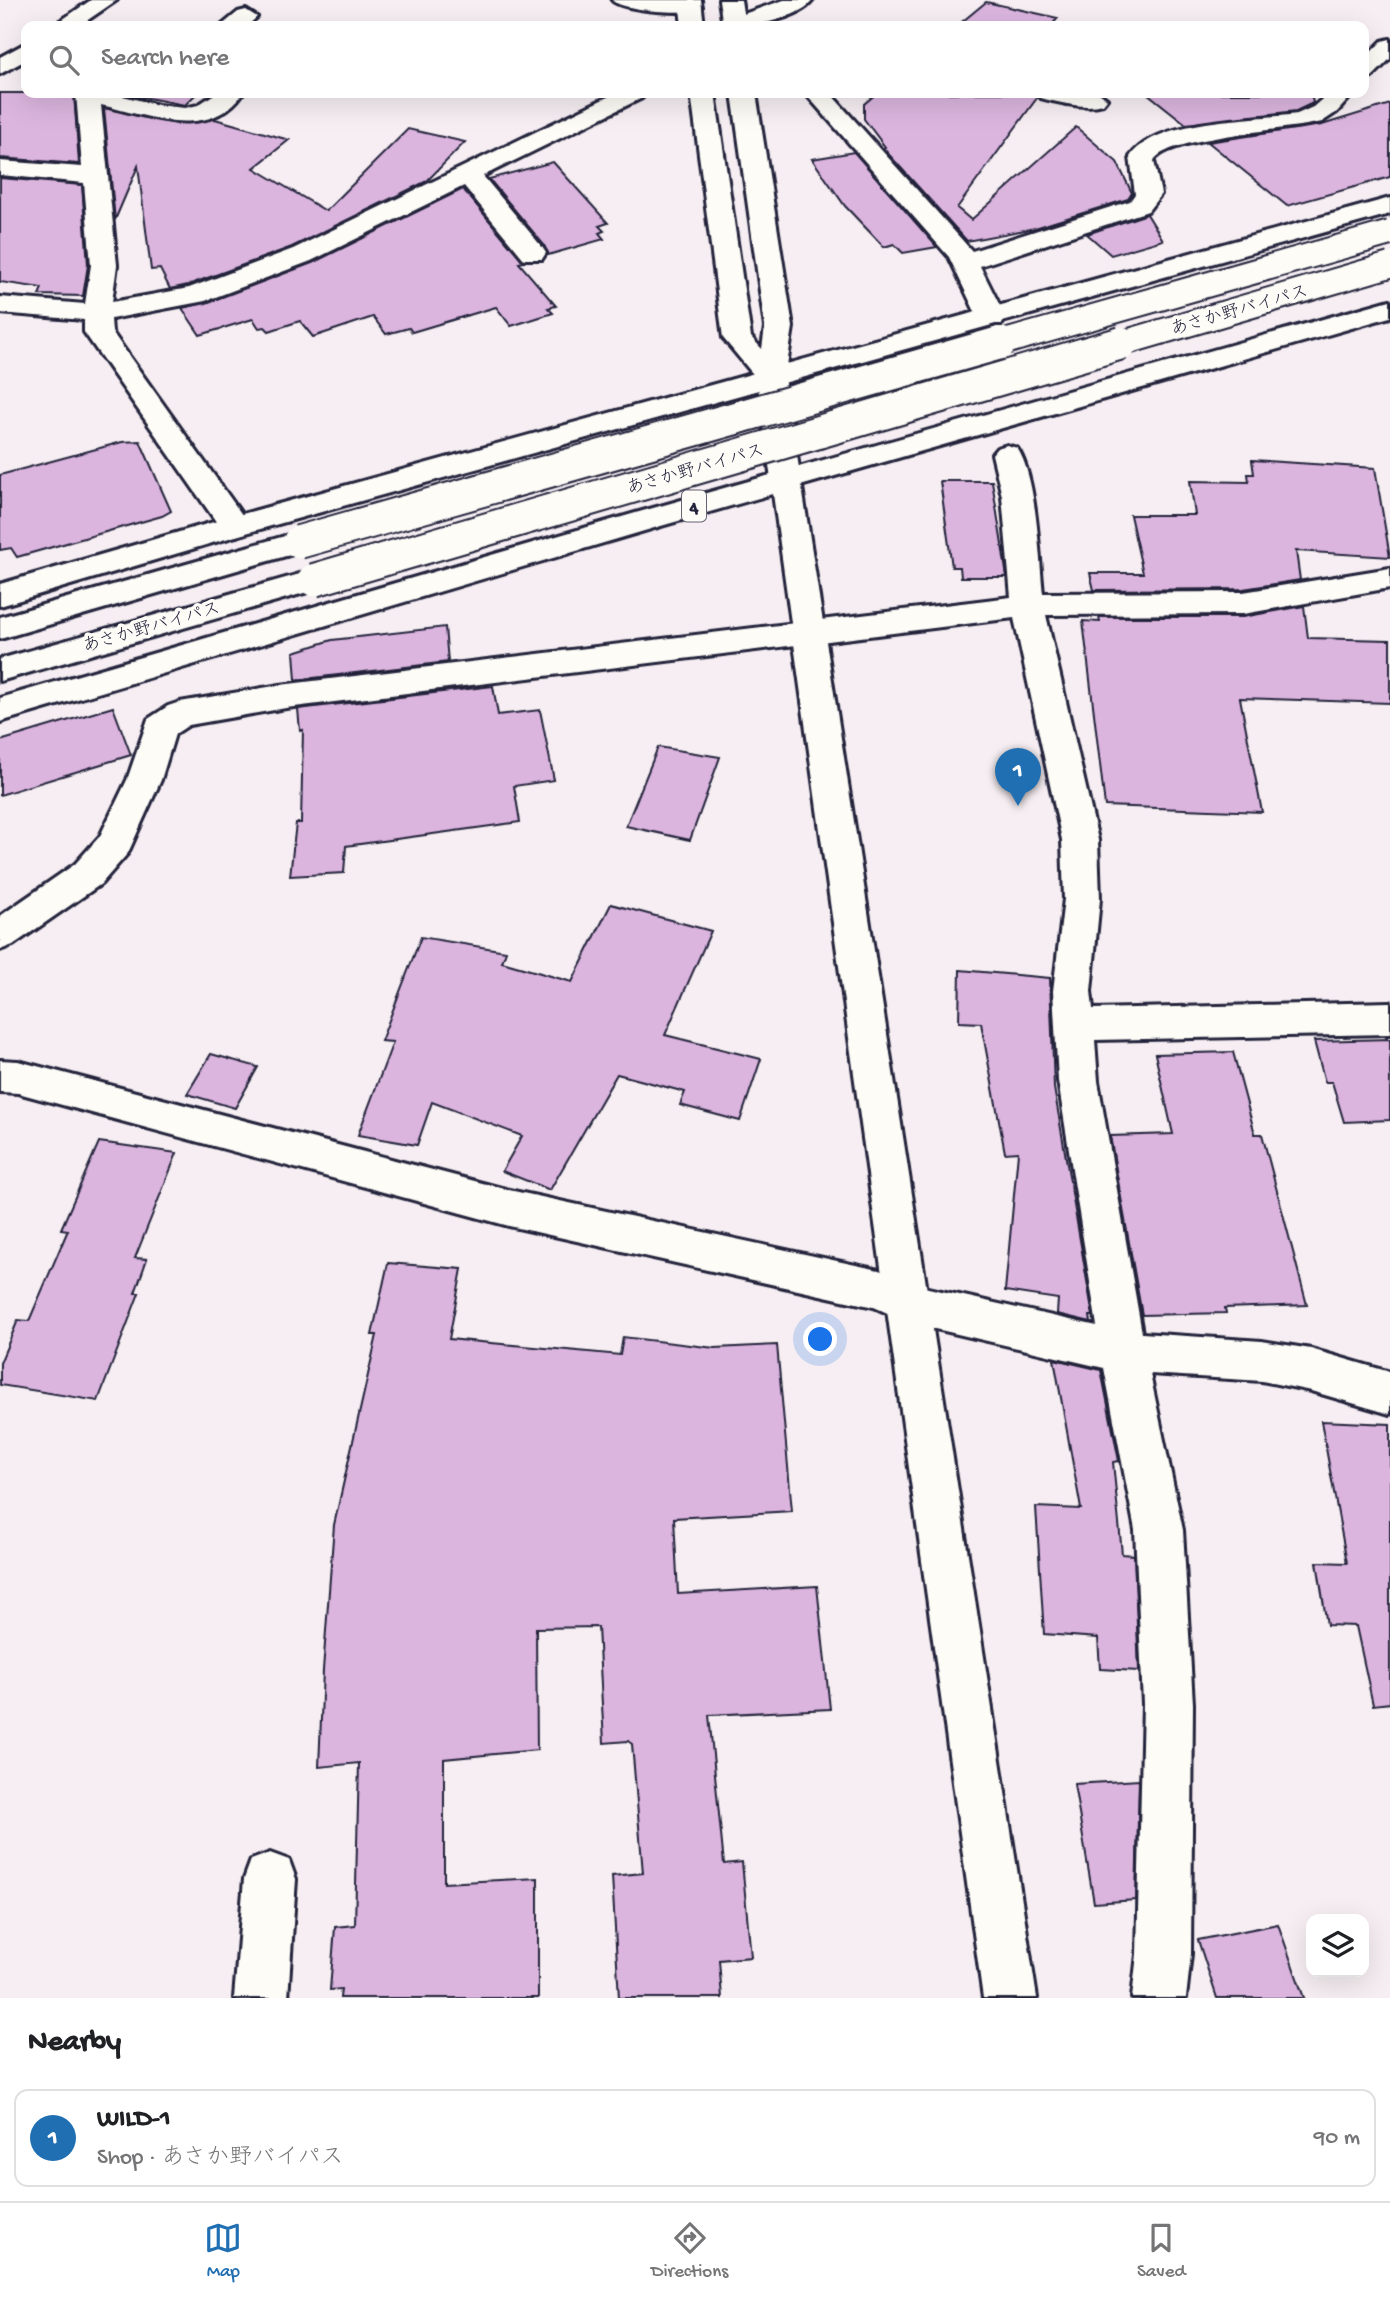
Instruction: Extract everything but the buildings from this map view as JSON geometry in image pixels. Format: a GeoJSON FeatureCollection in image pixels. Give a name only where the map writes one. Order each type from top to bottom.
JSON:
{"type":"FeatureCollection","features":[{"type":"Feature","properties":{"kind":"main road"},"geometry":{"type":"LineString","coordinates":[[72,21],[106,0]]}},
{"type":"Feature","properties":{"kind":"main road"},"geometry":{"type":"LineString","coordinates":[[623,0],[691,11]]}},
{"type":"Feature","properties":{"kind":"main road"},"geometry":{"type":"LineString","coordinates":[[730,0],[733,21]]}},
{"type":"Feature","properties":{"kind":"main road"},"geometry":{"type":"LineString","coordinates":[[749,21],[802,0]]}},
{"type":"Feature","properties":{"kind":"main road"},"geometry":{"type":"LineString","coordinates":[[771,14],[785,21]]}},
{"type":"Feature","properties":{"kind":"main road"},"geometry":{"type":"LineString","coordinates":[[1369,43],[1390,45]]}},
{"type":"Feature","properties":{"kind":"main road"},"geometry":{"type":"LineString","coordinates":[[1369,67],[1390,45]]}},
{"type":"Feature","properties":{"kind":"main road"},"geometry":{"type":"LineString","coordinates":[[0,67],[21,53]]}},
{"type":"Feature","properties":{"kind":"main road"},"geometry":{"type":"LineString","coordinates":[[88,98],[104,265],[97,313],[102,339],[235,526]]}},
{"type":"Feature","properties":{"kind":"main road"},"geometry":{"type":"LineString","coordinates":[[127,98],[180,116],[207,110],[224,98]]}},
{"type":"Feature","properties":{"kind":"main road"},"geometry":{"type":"LineString","coordinates":[[4,312],[97,313],[146,307],[216,288],[302,255],[469,176],[624,98]]}},
{"type":"Feature","properties":{"kind":"main road"},"geometry":{"type":"LineString","coordinates":[[704,98],[737,338],[771,378]]}},
{"type":"Feature","properties":{"kind":"main road"},"geometry":{"type":"LineString","coordinates":[[745,98],[779,327],[771,378],[807,632],[910,1303],[1010,1998]]}},
{"type":"Feature","properties":{"kind":"main road"},"geometry":{"type":"LineString","coordinates":[[821,98],[965,262],[992,318]]}},
{"type":"Feature","properties":{"kind":"main road"},"geometry":{"type":"LineString","coordinates":[[1087,98],[1095,99]]}},
{"type":"Feature","properties":{"kind":"main road"},"geometry":{"type":"LineString","coordinates":[[965,262],[1139,206],[1148,194],[1142,162],[1143,155],[1151,144],[1191,134],[1304,120],[1324,111],[1337,98]]}},
{"type":"Feature","properties":{"kind":"main road"},"geometry":{"type":"LineString","coordinates":[[0,168],[95,176]]}},
{"type":"Feature","properties":{"kind":"main road"},"geometry":{"type":"LineString","coordinates":[[469,176],[533,253]]}},
{"type":"Feature","properties":{"kind":"main road"},"geometry":{"type":"LineString","coordinates":[[0,595],[235,526],[1390,206]]}},
{"type":"Feature","properties":{"kind":"main road","name":"あさか野バイパス"},"geometry":{"type":"LineString","coordinates":[[0,628],[1390,233]]}},
{"type":"Feature","properties":{"kind":"main road","name":"あさか野バイパス"},"geometry":{"type":"LineString","coordinates":[[0,670],[1390,265]]}},
{"type":"Feature","properties":{"kind":"main road","name":"4"},"geometry":{"type":"LineString","coordinates":[[0,710],[1390,308]]}},
{"type":"Feature","properties":{"kind":"main road"},"geometry":{"type":"LineString","coordinates":[[1007,454],[1017,496],[1028,606],[1080,840],[1083,864],[1072,991],[1078,1081],[1123,1352],[1159,1530],[1168,1704],[1164,1954],[1159,1998]]}},
{"type":"Feature","properties":{"kind":"main road"},"geometry":{"type":"LineString","coordinates":[[0,935],[88,874],[115,844],[144,780],[160,728],[180,714],[271,701],[280,696],[1028,606],[1243,603],[1390,579]]}},
{"type":"Feature","properties":{"kind":"main road"},"geometry":{"type":"LineString","coordinates":[[1074,1025],[1390,1018]]}},
{"type":"Feature","properties":{"kind":"main road"},"geometry":{"type":"LineString","coordinates":[[0,1076],[18,1077],[509,1208],[796,1273],[879,1289],[910,1303],[1123,1352],[1262,1361],[1311,1370],[1390,1393]]}},
{"type":"Feature","properties":{"kind":"main road"},"geometry":{"type":"LineString","coordinates":[[261,1998],[271,1879]]}},
{"type":"Feature","properties":{"kind":"place","name":"WILD-1"},"geometry":{"type":"Point","coordinates":[1018,806]}}]}
